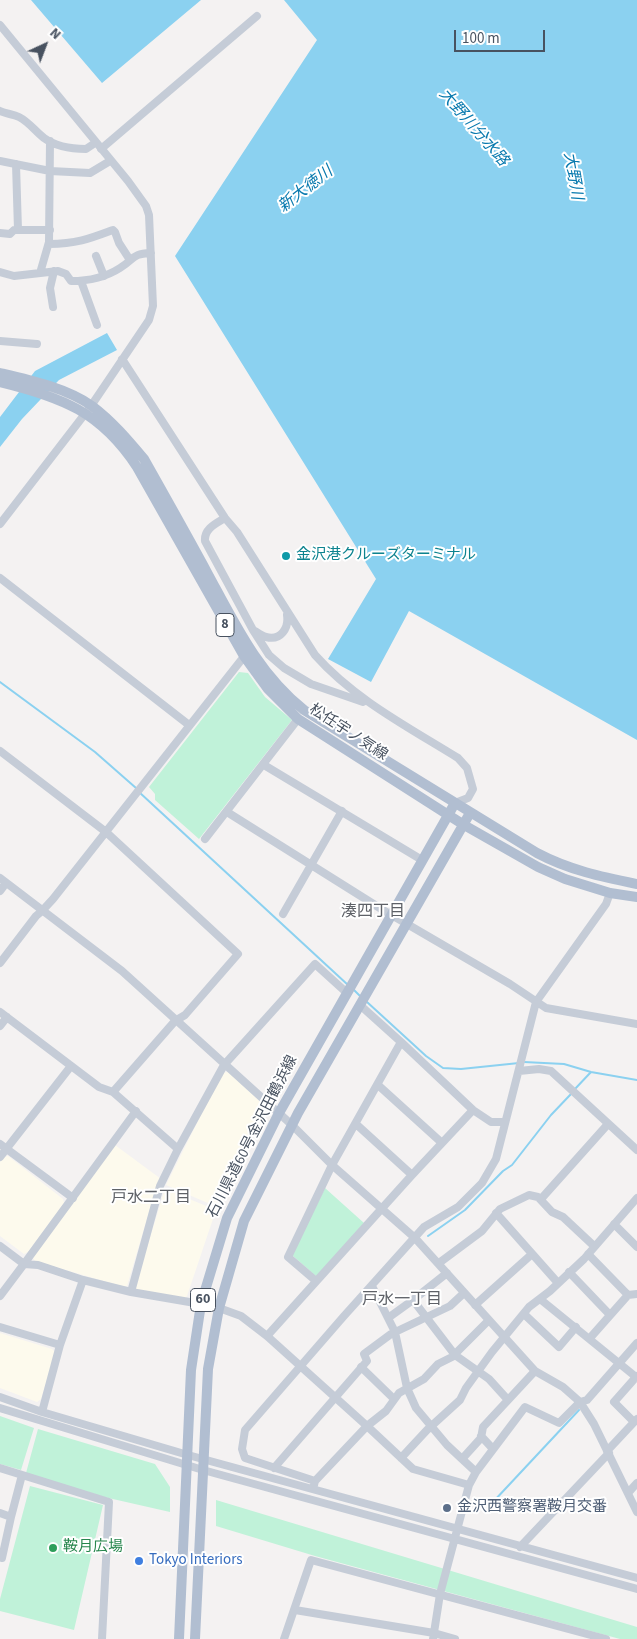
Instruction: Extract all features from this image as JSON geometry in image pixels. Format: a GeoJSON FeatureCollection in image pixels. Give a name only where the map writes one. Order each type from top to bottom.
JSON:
{"type":"FeatureCollection","features":[{"type":"Feature","properties":{"kind":"main road","name":"松任宇ノ気線"},"geometry":{"type":"LineString","coordinates":[[0,373],[15,381],[52,392],[88,409],[119,430],[144,459],[268,689],[298,719],[464,825],[538,867],[565,879],[610,893],[637,897]]}},
{"type":"Feature","properties":{"kind":"main road","name":"松任宇ノ気線"},"geometry":{"type":"LineString","coordinates":[[0,382],[15,381]]}},
{"type":"Feature","properties":{"kind":"main road","name":"松任宇ノ気線"},"geometry":{"type":"LineString","coordinates":[[247,653],[274,683],[304,710],[470,813],[552,861],[590,874],[637,884]]}},
{"type":"Feature","properties":{"kind":"main road","name":"石川県道60号金沢田鶴浜線"},"geometry":{"type":"LineString","coordinates":[[179,1639],[191,1370],[202,1304],[227,1218],[279,1113],[455,804]]}},
{"type":"Feature","properties":{"kind":"main road","name":"石川県道60号金沢田鶴浜線"},"geometry":{"type":"LineString","coordinates":[[195,1639],[208,1370],[219,1308],[244,1222],[292,1125],[470,813]]}},
{"type":"Feature","properties":{"kind":"street"},"geometry":{"type":"LineString","coordinates":[[0,111],[18,116],[50,141],[66,147],[86,150],[98,146],[257,16]]}},
{"type":"Feature","properties":{"kind":"street"},"geometry":{"type":"LineString","coordinates":[[0,26],[146,206],[150,222],[153,306],[149,320],[88,409],[0,524]]}},
{"type":"Feature","properties":{"kind":"street"},"geometry":{"type":"LineString","coordinates":[[40,273],[49,244],[50,141]]}},
{"type":"Feature","properties":{"kind":"street"},"geometry":{"type":"LineString","coordinates":[[0,161],[50,171],[90,173],[110,161]]}},
{"type":"Feature","properties":{"kind":"street"},"geometry":{"type":"LineString","coordinates":[[16,164],[18,230]]}},
{"type":"Feature","properties":{"kind":"street"},"geometry":{"type":"LineString","coordinates":[[0,233],[10,234],[14,230],[50,230]]}},
{"type":"Feature","properties":{"kind":"street"},"geometry":{"type":"LineString","coordinates":[[49,244],[82,242],[113,230],[116,232],[119,243],[130,260]]}},
{"type":"Feature","properties":{"kind":"street"},"geometry":{"type":"LineString","coordinates":[[0,272],[14,276],[58,271],[66,274],[71,281],[81,281],[104,276],[122,267],[138,253],[151,252]]}},
{"type":"Feature","properties":{"kind":"street"},"geometry":{"type":"LineString","coordinates":[[96,256],[104,276]]}},
{"type":"Feature","properties":{"kind":"street"},"geometry":{"type":"LineString","coordinates":[[53,307],[50,288],[54,271]]}},
{"type":"Feature","properties":{"kind":"street"},"geometry":{"type":"LineString","coordinates":[[81,281],[97,325]]}},
{"type":"Feature","properties":{"kind":"street"},"geometry":{"type":"LineString","coordinates":[[0,341],[37,344]]}},
{"type":"Feature","properties":{"kind":"street"},"geometry":{"type":"LineString","coordinates":[[122,359],[225,518],[237,532],[306,643],[330,672],[374,706],[458,758],[467,768],[473,789],[468,798],[455,804]]}},
{"type":"Feature","properties":{"kind":"street"},"geometry":{"type":"LineString","coordinates":[[225,518],[208,529],[204,535],[205,542],[253,630],[269,655],[298,678],[374,706]]}},
{"type":"Feature","properties":{"kind":"street"},"geometry":{"type":"LineString","coordinates":[[0,578],[189,724]]}},
{"type":"Feature","properties":{"kind":"street"},"geometry":{"type":"LineString","coordinates":[[253,630],[267,637],[277,637],[285,631],[289,622],[287,613]]}},
{"type":"Feature","properties":{"kind":"street"},"geometry":{"type":"LineString","coordinates":[[0,962],[106,832],[189,724],[247,653]]}},
{"type":"Feature","properties":{"kind":"street"},"geometry":{"type":"LineString","coordinates":[[205,839],[298,719]]}},
{"type":"Feature","properties":{"kind":"street"},"geometry":{"type":"LineString","coordinates":[[0,751],[106,832],[238,954],[185,1015],[175,1021],[113,1092]]}},
{"type":"Feature","properties":{"kind":"street"},"geometry":{"type":"LineString","coordinates":[[264,765],[422,860]]}},
{"type":"Feature","properties":{"kind":"street"},"geometry":{"type":"LineString","coordinates":[[468,798],[470,813]]}},
{"type":"Feature","properties":{"kind":"street"},"geometry":{"type":"LineString","coordinates":[[283,914],[342,811]]}},
{"type":"Feature","properties":{"kind":"street"},"geometry":{"type":"LineString","coordinates":[[227,812],[392,915],[510,984],[546,1008],[637,1024]]}},
{"type":"Feature","properties":{"kind":"street"},"geometry":{"type":"LineString","coordinates":[[0,891],[3,881],[122,971],[302,1134],[332,1165],[415,1238],[535,1372],[563,1387],[580,1402],[594,1424],[637,1512]]}},
{"type":"Feature","properties":{"kind":"street"},"geometry":{"type":"LineString","coordinates":[[315,1481],[245,1458],[242,1449],[246,1430],[424,1227],[458,1207],[482,1183],[496,1159],[536,1002],[606,904],[610,893]]}},
{"type":"Feature","properties":{"kind":"street"},"geometry":{"type":"LineString","coordinates":[[131,1292],[160,1186],[224,1065],[315,964],[347,993]]}},
{"type":"Feature","properties":{"kind":"street"},"geometry":{"type":"LineString","coordinates":[[360,1006],[473,1110],[491,1122],[505,1122]]}},
{"type":"Feature","properties":{"kind":"street"},"geometry":{"type":"LineString","coordinates":[[0,1012],[100,1087],[113,1092],[178,1149]]}},
{"type":"Feature","properties":{"kind":"street"},"geometry":{"type":"LineString","coordinates":[[0,1026],[7,1017]]}},
{"type":"Feature","properties":{"kind":"street"},"geometry":{"type":"LineString","coordinates":[[316,1281],[288,1257],[332,1165],[401,1042]]}},
{"type":"Feature","properties":{"kind":"street"},"geometry":{"type":"LineString","coordinates":[[0,1157],[3,1146],[71,1066]]}},
{"type":"Feature","properties":{"kind":"street"},"geometry":{"type":"LineString","coordinates":[[519,1071],[539,1068],[551,1071],[637,1150]]}},
{"type":"Feature","properties":{"kind":"street"},"geometry":{"type":"LineString","coordinates":[[378,1085],[442,1143]]}},
{"type":"Feature","properties":{"kind":"street"},"geometry":{"type":"LineString","coordinates":[[267,1336],[473,1110]]}},
{"type":"Feature","properties":{"kind":"street"},"geometry":{"type":"LineString","coordinates":[[0,1296],[136,1111]]}},
{"type":"Feature","properties":{"kind":"street"},"geometry":{"type":"LineString","coordinates":[[356,1124],[412,1175]]}},
{"type":"Feature","properties":{"kind":"street"},"geometry":{"type":"LineString","coordinates":[[540,1199],[608,1124]]}},
{"type":"Feature","properties":{"kind":"street"},"geometry":{"type":"LineString","coordinates":[[3,1146],[73,1198]]}},
{"type":"Feature","properties":{"kind":"street"},"geometry":{"type":"LineString","coordinates":[[439,1263],[482,1231],[500,1209],[530,1195],[538,1196],[552,1212],[563,1217],[594,1246]]}},
{"type":"Feature","properties":{"kind":"street"},"geometry":{"type":"LineString","coordinates":[[401,1458],[431,1426],[460,1400],[478,1371],[524,1314],[588,1254],[637,1198]]}},
{"type":"Feature","properties":{"kind":"street"},"geometry":{"type":"LineString","coordinates":[[496,1213],[558,1283]]}},
{"type":"Feature","properties":{"kind":"street"},"geometry":{"type":"LineString","coordinates":[[614,1224],[637,1247]]}},
{"type":"Feature","properties":{"kind":"street"},"geometry":{"type":"LineString","coordinates":[[0,1246],[24,1264],[38,1265],[83,1280],[131,1292],[219,1308],[241,1316],[302,1366],[414,1469],[469,1485]]}},
{"type":"Feature","properties":{"kind":"street"},"geometry":{"type":"LineString","coordinates":[[475,1305],[532,1254]]}},
{"type":"Feature","properties":{"kind":"street"},"geometry":{"type":"LineString","coordinates":[[588,1254],[628,1295]]}},
{"type":"Feature","properties":{"kind":"street"},"geometry":{"type":"LineString","coordinates":[[570,1272],[610,1315]]}},
{"type":"Feature","properties":{"kind":"street"},"geometry":{"type":"LineString","coordinates":[[388,1318],[447,1273]]}},
{"type":"Feature","properties":{"kind":"street"},"geometry":{"type":"LineString","coordinates":[[42,1412],[60,1345],[83,1280]]}},
{"type":"Feature","properties":{"kind":"street"},"geometry":{"type":"LineString","coordinates":[[372,1286],[395,1332],[407,1388],[416,1408],[447,1445],[476,1472]]}},
{"type":"Feature","properties":{"kind":"street"},"geometry":{"type":"LineString","coordinates":[[274,1468],[367,1360],[364,1354],[395,1332],[450,1306],[464,1293]]}},
{"type":"Feature","properties":{"kind":"street"},"geometry":{"type":"LineString","coordinates":[[590,1338],[628,1295],[637,1294]]}},
{"type":"Feature","properties":{"kind":"street"},"geometry":{"type":"LineString","coordinates":[[520,1547],[636,1421],[614,1402],[636,1377],[540,1299]]}},
{"type":"Feature","properties":{"kind":"street"},"geometry":{"type":"LineString","coordinates":[[413,1300],[455,1355],[489,1379],[508,1400]]}},
{"type":"Feature","properties":{"kind":"street"},"geometry":{"type":"LineString","coordinates":[[524,1314],[559,1347],[576,1328]]}},
{"type":"Feature","properties":{"kind":"street"},"geometry":{"type":"LineString","coordinates":[[311,1499],[315,1481],[367,1426],[386,1411],[400,1393],[424,1378],[438,1364],[455,1355],[489,1320]]}},
{"type":"Feature","properties":{"kind":"street"},"geometry":{"type":"LineString","coordinates":[[0,1327],[60,1345]]}},
{"type":"Feature","properties":{"kind":"street"},"geometry":{"type":"LineString","coordinates":[[515,1393],[526,1408],[559,1423],[580,1402],[587,1400],[637,1344]]}},
{"type":"Feature","properties":{"kind":"street"},"geometry":{"type":"LineString","coordinates":[[361,1367],[394,1399]]}},
{"type":"Feature","properties":{"kind":"street"},"geometry":{"type":"LineString","coordinates":[[462,1459],[481,1438],[483,1427],[535,1372]]}},
{"type":"Feature","properties":{"kind":"street"},"geometry":{"type":"LineString","coordinates":[[0,1397],[311,1499],[637,1589]]}},
{"type":"Feature","properties":{"kind":"street"},"geometry":{"type":"LineString","coordinates":[[0,1408],[188,1460]]}},
{"type":"Feature","properties":{"kind":"street"},"geometry":{"type":"LineString","coordinates":[[433,1636],[440,1594],[469,1485],[493,1449],[526,1408]]}},
{"type":"Feature","properties":{"kind":"street"},"geometry":{"type":"LineString","coordinates":[[481,1436],[493,1449]]}},
{"type":"Feature","properties":{"kind":"street"},"geometry":{"type":"LineString","coordinates":[[204,1465],[313,1490],[637,1578]]}},
{"type":"Feature","properties":{"kind":"street"},"geometry":{"type":"LineString","coordinates":[[0,1468],[110,1502],[102,1639]]}},
{"type":"Feature","properties":{"kind":"street"},"geometry":{"type":"LineString","coordinates":[[1,1561],[22,1475]]}},
{"type":"Feature","properties":{"kind":"street"},"geometry":{"type":"LineString","coordinates":[[628,1493],[637,1483]]}},
{"type":"Feature","properties":{"kind":"street"},"geometry":{"type":"LineString","coordinates":[[0,1513],[11,1517]]}},
{"type":"Feature","properties":{"kind":"street"},"geometry":{"type":"LineString","coordinates":[[284,1639],[311,1560],[606,1639]]}},
{"type":"Feature","properties":{"kind":"street"},"geometry":{"type":"LineString","coordinates":[[295,1610],[455,1639]]}},
{"type":"Feature","properties":{"kind":"shaded area"},"geometry":{"type":"Polygon","coordinates":[[[228,1072],[265,1106],[265,1110],[227,1178],[217,1207],[166,1185],[222,1073],[228,1072]]]}},
{"type":"Feature","properties":{"kind":"shaded area"},"geometry":{"type":"Polygon","coordinates":[[[115,1145],[161,1179],[157,1185],[127,1286],[124,1287],[35,1261],[33,1258],[115,1145]]]}},
{"type":"Feature","properties":{"kind":"shaded area"},"geometry":{"type":"Polygon","coordinates":[[[8,1156],[63,1199],[64,1203],[28,1252],[24,1254],[0,1236],[0,1162],[3,1157],[8,1156]]]}},
{"type":"Feature","properties":{"kind":"shaded area"},"geometry":{"type":"Polygon","coordinates":[[[165,1189],[216,1210],[185,1299],[137,1292],[135,1286],[165,1189]]]}},
{"type":"Feature","properties":{"kind":"shaded area"},"geometry":{"type":"Polygon","coordinates":[[[0,1333],[52,1349],[55,1352],[41,1399],[37,1402],[0,1388],[0,1333]]]}},
{"type":"Feature","properties":{"kind":"green space"},"geometry":{"type":"Polygon","coordinates":[[[239,672],[248,673],[265,697],[292,720],[199,839],[155,800],[155,794],[149,787],[239,672]]]}},
{"type":"Feature","properties":{"kind":"green space"},"geometry":{"type":"Polygon","coordinates":[[[325,1188],[364,1223],[317,1277],[293,1256],[293,1253],[325,1188]]]}},
{"type":"Feature","properties":{"kind":"green space"},"geometry":{"type":"Polygon","coordinates":[[[0,1416],[34,1428],[21,1470],[0,1464],[0,1416]]]}},
{"type":"Feature","properties":{"kind":"green space"},"geometry":{"type":"Polygon","coordinates":[[[38,1429],[155,1464],[170,1487],[170,1512],[104,1497],[26,1473],[38,1429]]]}},
{"type":"Feature","properties":{"kind":"green space","name":"鞍月広場"},"geometry":{"type":"Polygon","coordinates":[[[30,1486],[103,1505],[74,1630],[0,1611],[0,1599],[30,1486]]]}},
{"type":"Feature","properties":{"kind":"green space"},"geometry":{"type":"Polygon","coordinates":[[[216,1500],[637,1627],[637,1639],[620,1639],[315,1556],[216,1526],[216,1500]]]}},
{"type":"Feature","properties":{"kind":"water"},"geometry":{"type":"Polygon","coordinates":[[[31,0],[201,0],[102,83],[31,0]]]}},
{"type":"Feature","properties":{"kind":"water"},"geometry":{"type":"Polygon","coordinates":[[[284,0],[637,0],[637,740],[409,611],[371,682],[328,659],[376,579],[175,256],[317,40],[284,0]]]}},
{"type":"Feature","properties":{"kind":"water"},"geometry":{"type":"Polygon","coordinates":[[[107,333],[117,350],[59,380],[22,419],[0,447],[0,417],[35,371],[107,333]]]}},
{"type":"Feature","properties":{"kind":"waterway"},"geometry":{"type":"LineString","coordinates":[[0,682],[95,752],[136,788]]}},
{"type":"Feature","properties":{"kind":"waterway"},"geometry":{"type":"LineString","coordinates":[[139,792],[348,985]]}},
{"type":"Feature","properties":{"kind":"waterway"},"geometry":{"type":"LineString","coordinates":[[354,990],[361,997]]}},
{"type":"Feature","properties":{"kind":"waterway"},"geometry":{"type":"LineString","coordinates":[[367,1002],[426,1056],[443,1068],[461,1069],[519,1063]]}},
{"type":"Feature","properties":{"kind":"waterway"},"geometry":{"type":"LineString","coordinates":[[524,1062],[564,1064],[591,1072],[637,1080]]}},
{"type":"Feature","properties":{"kind":"waterway"},"geometry":{"type":"LineString","coordinates":[[574,1090],[591,1072]]}},
{"type":"Feature","properties":{"kind":"waterway"},"geometry":{"type":"LineString","coordinates":[[428,1236],[465,1210],[503,1171],[512,1165],[551,1115],[571,1094]]}},
{"type":"Feature","properties":{"kind":"waterway"},"geometry":{"type":"LineString","coordinates":[[493,1502],[579,1410]]}},
{"type":"Feature","properties":{"kind":"place","name":"金沢港クルーズターミナル"},"geometry":{"type":"Point","coordinates":[286,556]}},
{"type":"Feature","properties":{"kind":"place","name":"金沢西警察署鞍月交番"},"geometry":{"type":"Point","coordinates":[447,1508]}},
{"type":"Feature","properties":{"kind":"place","name":"鞍月広場"},"geometry":{"type":"Point","coordinates":[53,1548]}},
{"type":"Feature","properties":{"kind":"place","name":"Tokyo Interiors"},"geometry":{"type":"Point","coordinates":[139,1561]}},
{"type":"Feature","properties":{"kind":"district","name":"湊四丁目"},"geometry":{"type":"Point","coordinates":[373,912]}},
{"type":"Feature","properties":{"kind":"district","name":"戸水二丁目"},"geometry":{"type":"Point","coordinates":[151,1198]}},
{"type":"Feature","properties":{"kind":"district","name":"戸水一丁目"},"geometry":{"type":"Point","coordinates":[402,1300]}},
{"type":"Feature","properties":{"kind":"water label","name":"大野川分水路"},"geometry":{"type":"Point","coordinates":[473,128]}},
{"type":"Feature","properties":{"kind":"water label","name":"大野川"},"geometry":{"type":"Point","coordinates":[572,176]}},
{"type":"Feature","properties":{"kind":"water label","name":"新大徳川"},"geometry":{"type":"Point","coordinates":[306,190]}}]}
